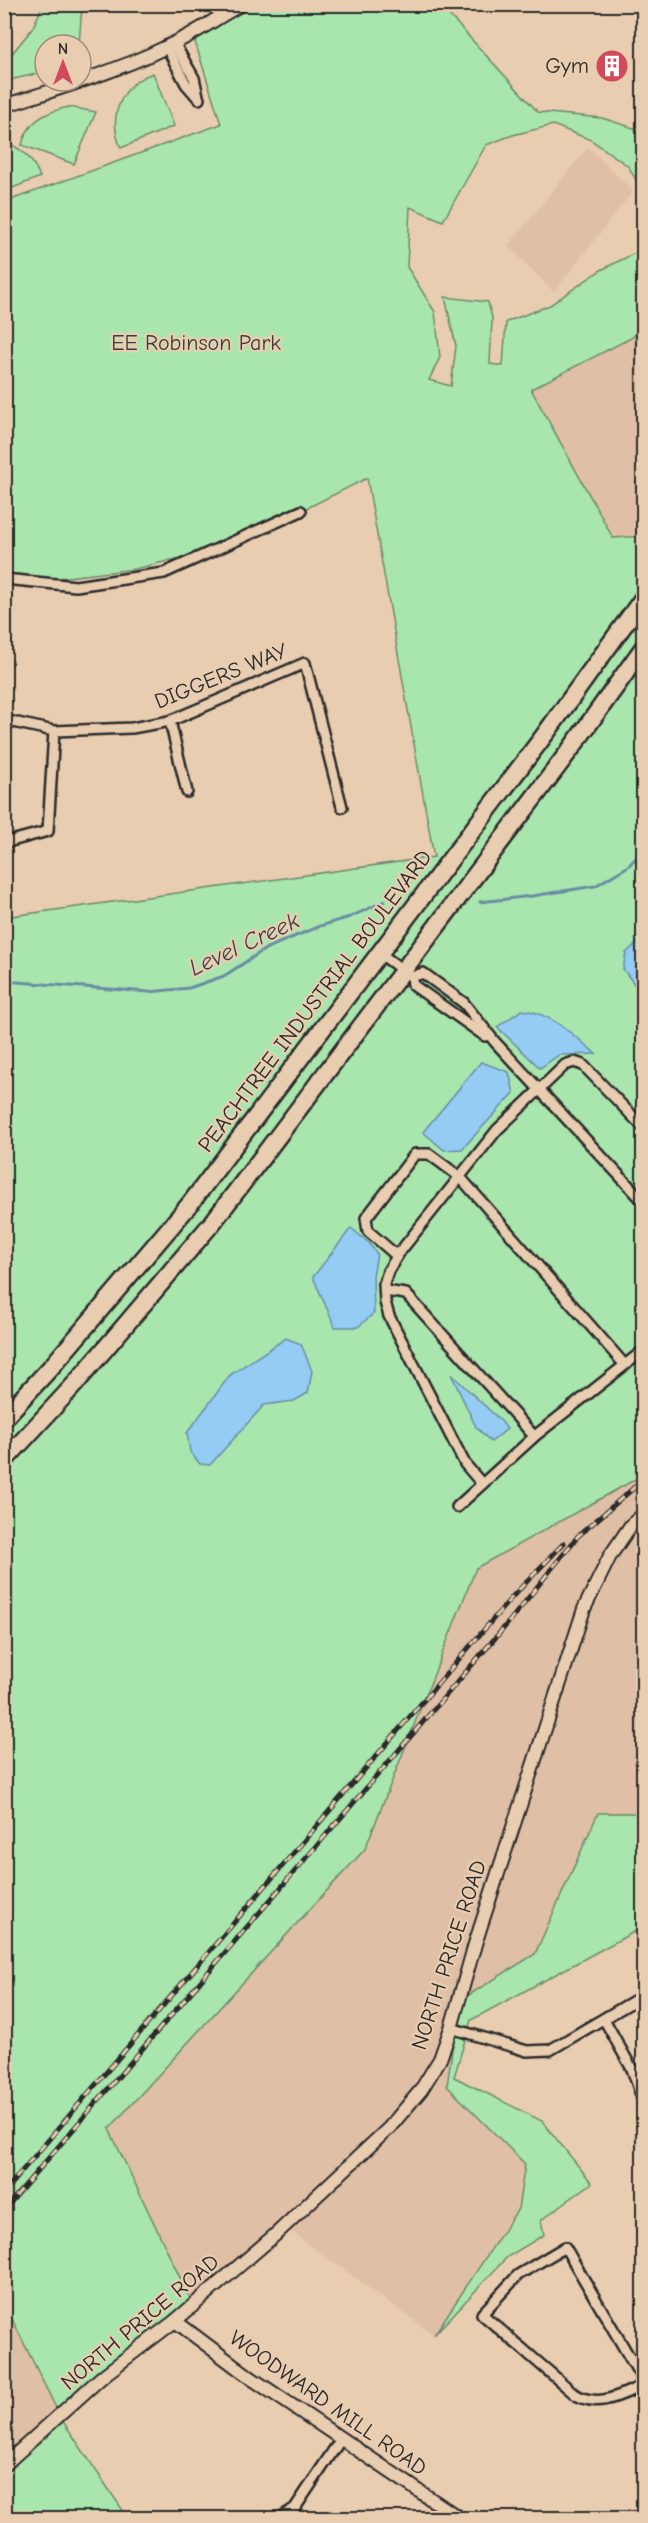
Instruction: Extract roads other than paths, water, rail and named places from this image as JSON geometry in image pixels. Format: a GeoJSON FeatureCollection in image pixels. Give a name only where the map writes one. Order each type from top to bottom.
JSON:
{"type":"FeatureCollection","features":[{"type":"Feature","properties":{"kind":"highway","name":"PEACHTREE INDUSTRIAL BOULEVARD"},"geometry":{"type":"LineString","coordinates":[[4,1418],[53,1365],[190,1204],[378,952],[546,733],[644,597]]}},
{"type":"Feature","properties":{"kind":"highway"},"geometry":{"type":"LineString","coordinates":[[4,1461],[75,1384],[213,1222],[407,973],[644,648]]}},
{"type":"Feature","properties":{"kind":"street"},"geometry":{"type":"LineString","coordinates":[[213,4],[220,16]]}},
{"type":"Feature","properties":{"kind":"street"},"geometry":{"type":"LineString","coordinates":[[4,106],[84,81],[170,44],[242,4]]}},
{"type":"Feature","properties":{"kind":"street"},"geometry":{"type":"LineString","coordinates":[[170,44],[194,78],[199,99],[186,84],[170,44]]}},
{"type":"Feature","properties":{"kind":"street"},"geometry":{"type":"LineString","coordinates":[[4,579],[76,586],[164,573],[301,511]]}},
{"type":"Feature","properties":{"kind":"street","name":"DIGGERS WAY"},"geometry":{"type":"LineString","coordinates":[[4,720],[54,731],[132,728],[170,721],[305,663],[342,807]]}},
{"type":"Feature","properties":{"kind":"street"},"geometry":{"type":"LineString","coordinates":[[170,721],[187,792]]}},
{"type":"Feature","properties":{"kind":"street"},"geometry":{"type":"LineString","coordinates":[[4,843],[48,831],[54,731]]}},
{"type":"Feature","properties":{"kind":"street"},"geometry":{"type":"LineString","coordinates":[[378,952],[407,973],[413,985],[495,1042]]}},
{"type":"Feature","properties":{"kind":"street"},"geometry":{"type":"LineString","coordinates":[[407,973],[423,973],[464,1003],[495,1042],[644,1202]]}},
{"type":"Feature","properties":{"kind":"street"},"geometry":{"type":"LineString","coordinates":[[482,1484],[465,1464],[389,1316],[384,1291],[388,1271],[496,1130],[565,1065],[574,1062],[583,1065],[644,1128]]}},
{"type":"Feature","properties":{"kind":"street"},"geometry":{"type":"LineString","coordinates":[[397,1257],[368,1231],[366,1218],[416,1154],[429,1154],[460,1177],[624,1364]]}},
{"type":"Feature","properties":{"kind":"street"},"geometry":{"type":"LineString","coordinates":[[384,1291],[406,1294],[534,1436]]}},
{"type":"Feature","properties":{"kind":"street"},"geometry":{"type":"LineString","coordinates":[[457,1507],[534,1436],[644,1350]]}},
{"type":"Feature","properties":{"kind":"street","name":"NORTH PRICE ROAD"},"geometry":{"type":"LineString","coordinates":[[4,2465],[104,2375],[175,2321],[275,2235],[389,2128],[421,2090],[440,2059],[451,2028],[577,1626],[609,1556],[631,1525],[644,1514]]}},
{"type":"Feature","properties":{"kind":"street"},"geometry":{"type":"LineString","coordinates":[[451,2028],[527,2051],[550,2050],[644,1995]]}},
{"type":"Feature","properties":{"kind":"street"},"geometry":{"type":"LineString","coordinates":[[604,2019],[632,2069],[644,2104]]}},
{"type":"Feature","properties":{"kind":"street"},"geometry":{"type":"LineString","coordinates":[[565,2247],[644,2384],[609,2400],[586,2400],[576,2395],[482,2314],[518,2275],[565,2247]]}},
{"type":"Feature","properties":{"kind":"street","name":"WOODWARD MILL ROAD"},"geometry":{"type":"LineString","coordinates":[[175,2321],[251,2378],[459,2518]]}},
{"type":"Feature","properties":{"kind":"street"},"geometry":{"type":"LineString","coordinates":[[280,2518],[295,2508],[341,2439]]}},
{"type":"Feature","properties":{"kind":"street"},"geometry":{"type":"LineString","coordinates":[[637,2518],[644,2508]]}},
{"type":"Feature","properties":{"kind":"water"},"geometry":{"type":"Polygon","coordinates":[[[643,938],[643,996],[623,969],[626,953],[643,938]]]}},
{"type":"Feature","properties":{"kind":"water"},"geometry":{"type":"Polygon","coordinates":[[[522,1010],[552,1020],[596,1054],[559,1055],[540,1068],[497,1027],[522,1010]]]}},
{"type":"Feature","properties":{"kind":"water"},"geometry":{"type":"Polygon","coordinates":[[[481,1062],[509,1072],[514,1093],[462,1149],[444,1150],[423,1132],[481,1062]]]}},
{"type":"Feature","properties":{"kind":"water"},"geometry":{"type":"Polygon","coordinates":[[[351,1228],[369,1243],[377,1254],[373,1276],[374,1313],[358,1327],[335,1327],[313,1277],[351,1228]]]}},
{"type":"Feature","properties":{"kind":"water"},"geometry":{"type":"Polygon","coordinates":[[[286,1338],[301,1344],[312,1371],[308,1393],[294,1401],[264,1405],[210,1465],[200,1464],[190,1452],[187,1433],[230,1375],[286,1338]]]}},
{"type":"Feature","properties":{"kind":"water"},"geometry":{"type":"Polygon","coordinates":[[[451,1374],[507,1429],[491,1442],[476,1427],[451,1374]]]}},
{"type":"Feature","properties":{"kind":"waterway","name":"Level Creek"},"geometry":{"type":"LineString","coordinates":[[480,902],[595,886],[627,867],[644,850]]}},
{"type":"Feature","properties":{"kind":"waterway","name":"Level Creek"},"geometry":{"type":"LineString","coordinates":[[4,981],[149,992],[189,988],[224,976],[267,948],[320,926],[350,917],[385,901]]}},
{"type":"Feature","properties":{"kind":"railway"},"geometry":{"type":"LineString","coordinates":[[4,2210],[508,1623],[578,1536],[644,1479]]}},
{"type":"Feature","properties":{"kind":"railway"},"geometry":{"type":"LineString","coordinates":[[4,2192],[512,1597],[564,1543]]}},
{"type":"Feature","properties":{"kind":"place","name":"Gym"},"geometry":{"type":"Point","coordinates":[612,66]}},
{"type":"Feature","properties":{"kind":"park label","name":"EE Robinson Park"},"geometry":{"type":"Point","coordinates":[196,343]}}]}
